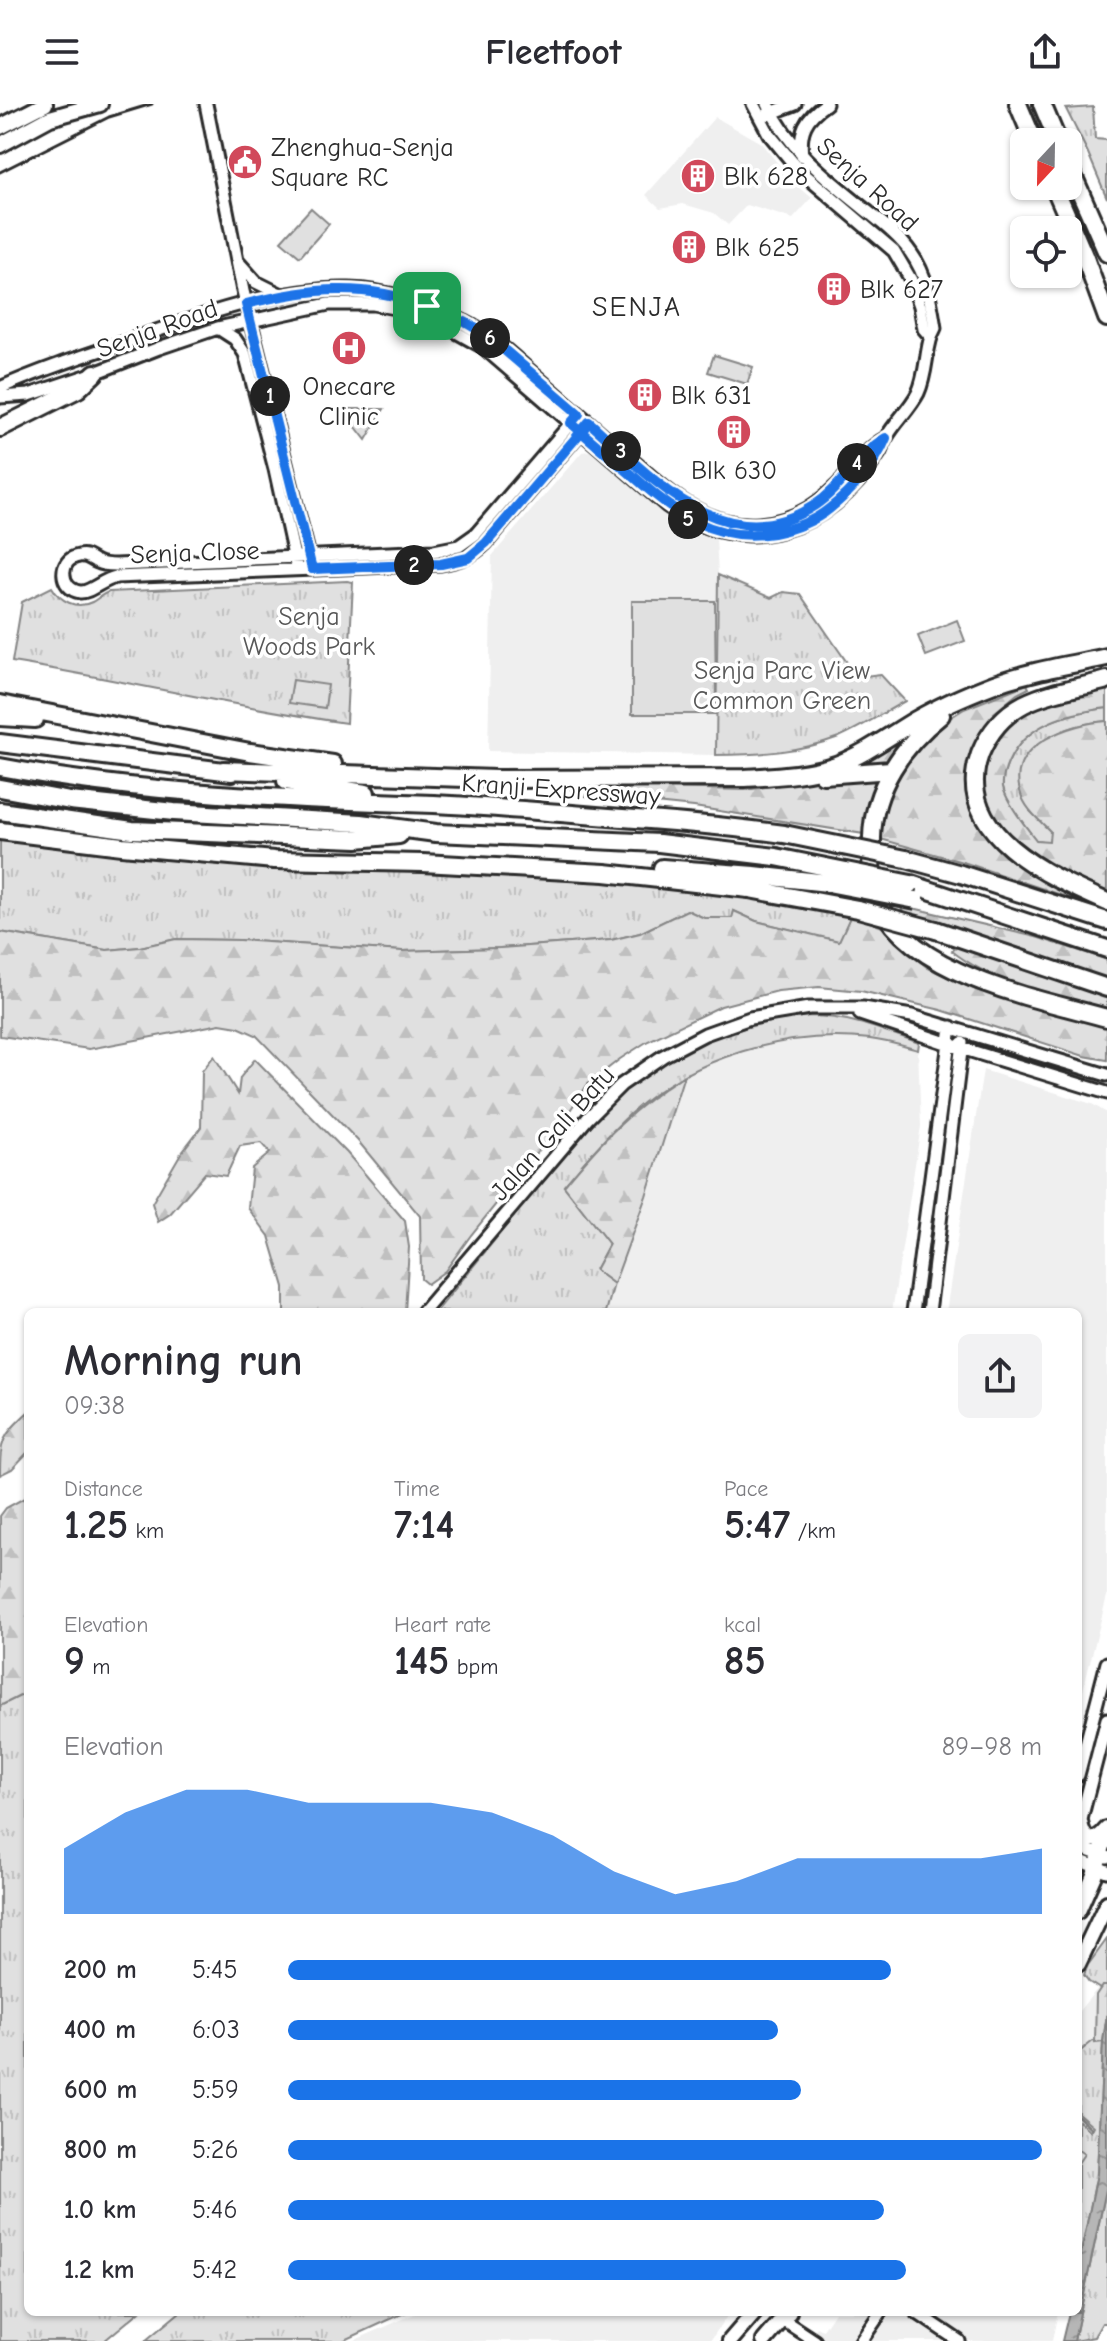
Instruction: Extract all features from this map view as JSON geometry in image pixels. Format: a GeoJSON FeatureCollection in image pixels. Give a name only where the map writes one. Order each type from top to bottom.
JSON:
{"type":"FeatureCollection","features":[{"type":"Feature","properties":{"kind":"highway"},"geometry":{"type":"LineString","coordinates":[[1007,104],[1025,128]]}},
{"type":"Feature","properties":{"kind":"highway"},"geometry":{"type":"LineString","coordinates":[[1018,104],[1028,128]]}},
{"type":"Feature","properties":{"kind":"highway"},"geometry":{"type":"LineString","coordinates":[[1042,104],[1052,128]]}},
{"type":"Feature","properties":{"kind":"highway"},"geometry":{"type":"LineString","coordinates":[[1082,196],[1107,253]]}},
{"type":"Feature","properties":{"kind":"highway"},"geometry":{"type":"LineString","coordinates":[[1060,200],[1107,318]]}},
{"type":"Feature","properties":{"kind":"highway"},"geometry":{"type":"LineString","coordinates":[[0,428],[78,389],[95,373]]}},
{"type":"Feature","properties":{"kind":"highway"},"geometry":{"type":"LineString","coordinates":[[785,776],[818,770],[852,758],[919,719],[995,684],[1107,657]]}},
{"type":"Feature","properties":{"kind":"highway"},"geometry":{"type":"LineString","coordinates":[[1100,899],[1033,864],[1004,843],[983,814],[975,781],[981,751],[997,725],[1008,714],[1040,697],[1107,680]]}},
{"type":"Feature","properties":{"kind":"highway"},"geometry":{"type":"LineString","coordinates":[[961,699],[926,726],[901,754],[882,791],[874,821],[871,879],[881,908],[916,946],[956,971],[1028,998],[1102,1017]]}},
{"type":"Feature","properties":{"kind":"highway"},"geometry":{"type":"LineString","coordinates":[[0,704],[250,752],[410,775]]}},
{"type":"Feature","properties":{"kind":"highway"},"geometry":{"type":"LineString","coordinates":[[0,717],[80,721]]}},
{"type":"Feature","properties":{"kind":"highway"},"geometry":{"type":"LineString","coordinates":[[0,743],[223,770],[435,804]]}},
{"type":"Feature","properties":{"kind":"highway","name":"Kranji Expressway"},"geometry":{"type":"LineString","coordinates":[[0,767],[186,791],[435,804],[703,824],[784,834],[906,859],[1107,921]]}},
{"type":"Feature","properties":{"kind":"highway"},"geometry":{"type":"LineString","coordinates":[[223,770],[496,779],[745,778],[891,770]]}},
{"type":"Feature","properties":{"kind":"highway"},"geometry":{"type":"LineString","coordinates":[[0,788],[70,801],[144,809],[361,823],[436,833]]}},
{"type":"Feature","properties":{"kind":"highway"},"geometry":{"type":"LineString","coordinates":[[0,811],[132,830],[228,835],[357,839],[436,833]]}},
{"type":"Feature","properties":{"kind":"highway"},"geometry":{"type":"LineString","coordinates":[[0,831],[274,860],[423,863],[752,882],[828,883],[913,892]]}},
{"type":"Feature","properties":{"kind":"highway","name":"Kranji Expressway"},"geometry":{"type":"LineString","coordinates":[[436,833],[659,843],[776,857],[962,902],[1107,949]]}},
{"type":"Feature","properties":{"kind":"highway"},"geometry":{"type":"LineString","coordinates":[[752,882],[936,930],[1107,988]]}},
{"type":"Feature","properties":{"kind":"main road"},"geometry":{"type":"LineString","coordinates":[[0,127],[45,104]]}},
{"type":"Feature","properties":{"kind":"main road"},"geometry":{"type":"LineString","coordinates":[[0,145],[50,118],[100,104]]}},
{"type":"Feature","properties":{"kind":"main road"},"geometry":{"type":"LineString","coordinates":[[1082,1832],[1094,1840],[1107,1831]]}},
{"type":"Feature","properties":{"kind":"main road"},"geometry":{"type":"LineString","coordinates":[[1082,1903],[1103,1862],[1107,1831]]}},
{"type":"Feature","properties":{"kind":"main road"},"geometry":{"type":"LineString","coordinates":[[1082,1956],[1107,1903]]}},
{"type":"Feature","properties":{"kind":"main road"},"geometry":{"type":"LineString","coordinates":[[1096,1928],[1107,1916]]}},
{"type":"Feature","properties":{"kind":"main road"},"geometry":{"type":"LineString","coordinates":[[730,2341],[752,2316]]}},
{"type":"Feature","properties":{"kind":"main road"},"geometry":{"type":"LineString","coordinates":[[764,2341],[786,2316]]}},
{"type":"Feature","properties":{"kind":"street"},"geometry":{"type":"LineString","coordinates":[[206,104],[246,304],[311,563]]}},
{"type":"Feature","properties":{"kind":"street","name":"Senja Road"},"geometry":{"type":"LineString","coordinates":[[753,104],[777,146],[798,169],[873,224]]}},
{"type":"Feature","properties":{"kind":"street"},"geometry":{"type":"LineString","coordinates":[[759,118],[770,108],[795,104]]}},
{"type":"Feature","properties":{"kind":"street"},"geometry":{"type":"LineString","coordinates":[[802,156],[804,124],[826,104]]}},
{"type":"Feature","properties":{"kind":"street","name":"Senja Road"},"geometry":{"type":"LineString","coordinates":[[0,388],[166,327],[246,304],[324,289],[353,289],[396,295],[448,314],[488,336],[677,512],[717,530],[752,535],[784,531],[822,514],[844,496],[880,453],[886,438],[910,408],[922,384],[930,336],[924,329],[916,293],[904,265],[873,224],[802,156],[770,108]]}},
{"type":"Feature","properties":{"kind":"street"},"geometry":{"type":"LineString","coordinates":[[236,259],[256,282],[284,296]]}},
{"type":"Feature","properties":{"kind":"street","name":"Senja Road"},"geometry":{"type":"LineString","coordinates":[[0,397],[29,395],[159,348],[250,320],[329,304],[373,304],[442,324],[471,339],[548,402],[575,418]]}},
{"type":"Feature","properties":{"kind":"street"},"geometry":{"type":"LineString","coordinates":[[218,328],[235,339],[245,354],[275,469],[295,564]]}},
{"type":"Feature","properties":{"kind":"street"},"geometry":{"type":"LineString","coordinates":[[548,402],[558,419],[554,443]]}},
{"type":"Feature","properties":{"kind":"street","name":"Senja Close"},"geometry":{"type":"LineString","coordinates":[[96,584],[116,577],[311,563],[459,546],[476,534],[575,418]]}},
{"type":"Feature","properties":{"kind":"street","name":"Senja Close"},"geometry":{"type":"LineString","coordinates":[[311,563],[441,564],[468,558],[486,543],[585,427]]}},
{"type":"Feature","properties":{"kind":"street","name":"Senja Close"},"geometry":{"type":"LineString","coordinates":[[96,562],[100,573],[92,589],[81,592],[70,587],[64,577],[65,565],[74,557],[85,556],[96,562],[116,565],[295,564]]}},
{"type":"Feature","properties":{"kind":"street","name":"Jalan Gali Batu"},"geometry":{"type":"LineString","coordinates":[[426,1308],[588,1118],[621,1085],[663,1056],[705,1034],[779,1012],[809,1008],[863,1008],[912,1016],[1107,1075]]}},
{"type":"Feature","properties":{"kind":"street","name":"Jalan Gali Batu"},"geometry":{"type":"LineString","coordinates":[[836,1008],[864,1014],[948,1044],[1107,1093]]}},
{"type":"Feature","properties":{"kind":"street"},"geometry":{"type":"LineString","coordinates":[[914,1308],[951,1027]]}},
{"type":"Feature","properties":{"kind":"street"},"geometry":{"type":"LineString","coordinates":[[929,1308],[964,1031]]}},
{"type":"Feature","properties":{"kind":"street"},"geometry":{"type":"LineString","coordinates":[[1082,1760],[1107,1663]]}},
{"type":"Feature","properties":{"kind":"street"},"geometry":{"type":"LineString","coordinates":[[1082,1815],[1107,1719]]}},
{"type":"Feature","properties":{"kind":"street"},"geometry":{"type":"LineString","coordinates":[[1082,1846],[1103,1862]]}},
{"type":"Feature","properties":{"kind":"street"},"geometry":{"type":"LineString","coordinates":[[1082,1860],[1103,1862]]}},
{"type":"Feature","properties":{"kind":"street"},"geometry":{"type":"LineString","coordinates":[[786,2316],[815,2341]]}},
{"type":"Feature","properties":{"kind":"street"},"geometry":{"type":"LineString","coordinates":[[861,2341],[878,2316]]}},
{"type":"Feature","properties":{"kind":"street"},"geometry":{"type":"LineString","coordinates":[[922,2316],[959,2341]]}},
{"type":"Feature","properties":{"kind":"shaded area"},"geometry":{"type":"Polygon","coordinates":[[[715,117],[761,143],[793,182],[812,198],[793,219],[747,205],[728,225],[714,213],[683,204],[660,208],[646,195],[715,117]]]}},
{"type":"Feature","properties":{"kind":"shaded area"},"geometry":{"type":"Polygon","coordinates":[[[589,451],[685,529],[716,538],[716,755],[488,751],[492,556],[582,452],[589,451]]]}},
{"type":"Feature","properties":{"kind":"shaded area"},"geometry":{"type":"Polygon","coordinates":[[[803,1039],[870,1039],[918,1050],[921,1126],[893,1308],[607,1308],[684,1075],[763,1046],[803,1039]]]}},
{"type":"Feature","properties":{"kind":"shaded area"},"geometry":{"type":"Polygon","coordinates":[[[983,1070],[1092,1104],[1107,1113],[1107,1596],[1082,1694],[1082,1308],[947,1308],[983,1070]]]}},
{"type":"Feature","properties":{"kind":"shaded area"},"geometry":{"type":"Polygon","coordinates":[[[1097,1989],[1106,1994],[1093,2126],[1088,2138],[1082,2185],[1082,2007],[1097,1989]]]}},
{"type":"Feature","properties":{"kind":"shaded area"},"geometry":{"type":"Polygon","coordinates":[[[410,2316],[727,2316],[710,2341],[353,2341],[410,2316]]]}},
{"type":"Feature","properties":{"kind":"shaded area"},"geometry":{"type":"Polygon","coordinates":[[[832,2316],[1057,2316],[1052,2341],[806,2341],[817,2327],[823,2330],[832,2316]]]}},
{"type":"Feature","properties":{"kind":"green space"},"geometry":{"type":"Polygon","coordinates":[[[1093,107],[1095,139],[1107,140],[1107,198],[1082,141],[1082,128],[1076,128],[1066,109],[1093,107]]]}},
{"type":"Feature","properties":{"kind":"green space"},"geometry":{"type":"Polygon","coordinates":[[[311,208],[329,224],[300,257],[281,241],[311,208]]]}},
{"type":"Feature","properties":{"kind":"green space"},"geometry":{"type":"Polygon","coordinates":[[[714,355],[753,367],[747,384],[708,372],[714,355]]]}},
{"type":"Feature","properties":{"kind":"green space"},"geometry":{"type":"Polygon","coordinates":[[[342,409],[384,409],[366,440],[342,409]]]}},
{"type":"Feature","properties":{"kind":"green space","name":"Senja Parc View Common Green"},"geometry":{"type":"Polygon","coordinates":[[[718,575],[771,598],[783,592],[800,594],[857,677],[880,674],[905,701],[856,729],[824,742],[778,752],[716,755],[718,575]]]}},
{"type":"Feature","properties":{"kind":"green space","name":"Senja Woods Park"},"geometry":{"type":"Polygon","coordinates":[[[353,582],[346,723],[12,662],[22,602],[52,587],[64,600],[80,605],[109,592],[353,582]]]}},
{"type":"Feature","properties":{"kind":"green space"},"geometry":{"type":"Polygon","coordinates":[[[632,601],[715,601],[716,714],[632,714],[632,601]]]}},
{"type":"Feature","properties":{"kind":"green space"},"geometry":{"type":"Polygon","coordinates":[[[957,620],[965,641],[926,656],[918,636],[957,620]]]}},
{"type":"Feature","properties":{"kind":"green space"},"geometry":{"type":"Polygon","coordinates":[[[293,680],[328,685],[325,708],[289,703],[293,680]]]}},
{"type":"Feature","properties":{"kind":"green space"},"geometry":{"type":"Polygon","coordinates":[[[1027,684],[1029,688],[994,713],[1003,725],[1025,709],[1107,684],[1107,708],[1049,722],[1025,738],[1008,763],[1003,784],[1012,807],[1036,840],[1049,841],[1050,831],[1028,808],[1020,791],[1019,775],[1023,761],[1046,739],[1077,726],[1107,721],[1107,890],[1104,892],[1088,885],[1106,910],[966,863],[877,838],[888,794],[907,757],[942,723],[964,709],[1027,684]]]}},
{"type":"Feature","properties":{"kind":"green space"},"geometry":{"type":"Polygon","coordinates":[[[1107,708],[1107,721],[1065,730],[1029,753],[1030,811],[1051,832],[1049,842],[1036,840],[1005,793],[1003,781],[1008,763],[1025,738],[1049,722],[1107,708]]]}},
{"type":"Feature","properties":{"kind":"green space"},"geometry":{"type":"Polygon","coordinates":[[[897,742],[900,746],[869,808],[864,834],[694,807],[576,795],[576,786],[745,790],[787,784],[830,776],[897,742]]]}},
{"type":"Feature","properties":{"kind":"green space"},"geometry":{"type":"Polygon","coordinates":[[[0,839],[195,862],[484,873],[670,886],[756,895],[851,915],[840,942],[756,921],[734,911],[733,918],[704,918],[687,910],[640,933],[611,940],[500,948],[402,951],[176,939],[107,950],[0,932],[0,839]]]}},
{"type":"Feature","properties":{"kind":"green space"},"geometry":{"type":"Polygon","coordinates":[[[900,905],[1036,937],[1102,958],[1107,960],[1107,981],[903,911],[900,905]]]}},
{"type":"Feature","properties":{"kind":"green space"},"geometry":{"type":"Polygon","coordinates":[[[687,910],[704,918],[732,918],[734,911],[756,921],[839,941],[851,915],[888,929],[908,952],[928,968],[976,990],[1107,1027],[1107,1060],[1084,1056],[941,1010],[861,991],[819,987],[778,991],[721,1006],[648,1041],[588,1084],[562,1122],[445,1271],[427,1284],[421,1279],[420,1216],[358,1141],[256,1035],[220,1024],[89,1049],[0,1036],[0,932],[107,950],[176,939],[402,951],[500,948],[611,940],[640,933],[687,910]]]}},
{"type":"Feature","properties":{"kind":"green space"},"geometry":{"type":"Polygon","coordinates":[[[961,944],[1107,994],[1107,1009],[1026,988],[986,972],[952,951],[961,944]]]}},
{"type":"Feature","properties":{"kind":"green space"},"geometry":{"type":"Polygon","coordinates":[[[810,1016],[852,1021],[919,1043],[918,1050],[870,1039],[806,1038],[743,1051],[683,1076],[631,1113],[564,1186],[609,1244],[595,1270],[614,1284],[607,1308],[439,1308],[590,1122],[613,1099],[663,1062],[690,1048],[718,1036],[779,1020],[810,1016]]]}},
{"type":"Feature","properties":{"kind":"green space"},"geometry":{"type":"Polygon","coordinates":[[[214,1056],[238,1094],[240,1078],[255,1059],[347,1153],[405,1221],[409,1247],[405,1308],[284,1308],[284,1287],[269,1236],[248,1208],[252,1168],[270,1153],[261,1143],[240,1146],[226,1176],[205,1173],[170,1214],[158,1222],[152,1203],[181,1153],[201,1127],[202,1071],[214,1056]]]}},
{"type":"Feature","properties":{"kind":"green space"},"geometry":{"type":"Polygon","coordinates":[[[684,1075],[614,1284],[595,1270],[609,1244],[564,1186],[620,1125],[684,1075]]]}},
{"type":"Feature","properties":{"kind":"green space"},"geometry":{"type":"Polygon","coordinates":[[[24,1416],[24,1456],[12,1469],[0,1475],[4,1440],[24,1416]]]}},
{"type":"Feature","properties":{"kind":"green space"},"geometry":{"type":"Polygon","coordinates":[[[24,1498],[24,1694],[0,1706],[0,1516],[6,1508],[24,1498]]]}},
{"type":"Feature","properties":{"kind":"green space"},"geometry":{"type":"Polygon","coordinates":[[[24,1694],[24,2316],[134,2316],[104,2341],[0,2341],[0,1706],[24,1694]]]}},
{"type":"Feature","properties":{"kind":"green space"},"geometry":{"type":"Polygon","coordinates":[[[1107,1939],[1107,1986],[1100,1989],[1084,1975],[1107,1939]]]}},
{"type":"Feature","properties":{"kind":"green space"},"geometry":{"type":"Polygon","coordinates":[[[1102,1986],[1107,1986],[1107,2014],[1103,2042],[1095,2043],[1096,1995],[1102,1986]]]}},
{"type":"Feature","properties":{"kind":"green space"},"geometry":{"type":"Polygon","coordinates":[[[1093,2041],[1103,2042],[1097,2174],[1082,2248],[1082,2124],[1090,2131],[1093,2126],[1082,2116],[1082,2050],[1093,2041]]]}},
{"type":"Feature","properties":{"kind":"green space"},"geometry":{"type":"Polygon","coordinates":[[[1107,2185],[1107,2323],[1102,2323],[1094,2337],[1074,2341],[1079,2316],[1082,2316],[1082,2303],[1107,2185]]]}},
{"type":"Feature","properties":{"kind":"green space"},"geometry":{"type":"Polygon","coordinates":[[[175,2316],[397,2316],[343,2341],[145,2341],[175,2316]]]}},
{"type":"Feature","properties":{"kind":"water"},"geometry":{"type":"Polygon","coordinates":[[[1107,2014],[1107,2185],[1082,2303],[1082,2248],[1097,2174],[1107,2014]]]}},
{"type":"Feature","properties":{"kind":"water"},"geometry":{"type":"Polygon","coordinates":[[[1068,2316],[1079,2316],[1074,2341],[1062,2341],[1068,2316]]]}},
{"type":"Feature","properties":{"kind":"waterway"},"geometry":{"type":"LineString","coordinates":[[1082,2120],[1091,2128]]}},
{"type":"Feature","properties":{"kind":"railway"},"geometry":{"type":"LineString","coordinates":[[0,172],[109,117],[152,104]]}},
{"type":"Feature","properties":{"kind":"place","name":"Zhenghua-Senja Square RC"},"geometry":{"type":"Point","coordinates":[245,162]}},
{"type":"Feature","properties":{"kind":"place","name":"Blk 628"},"geometry":{"type":"Point","coordinates":[698,176]}},
{"type":"Feature","properties":{"kind":"place","name":"Blk 625"},"geometry":{"type":"Point","coordinates":[689,247]}},
{"type":"Feature","properties":{"kind":"place","name":"Blk 627"},"geometry":{"type":"Point","coordinates":[834,289]}},
{"type":"Feature","properties":{"kind":"place","name":"Onecare Clinic"},"geometry":{"type":"Point","coordinates":[349,348]}},
{"type":"Feature","properties":{"kind":"place","name":"Blk 631"},"geometry":{"type":"Point","coordinates":[645,395]}},
{"type":"Feature","properties":{"kind":"place","name":"Blk 630"},"geometry":{"type":"Point","coordinates":[734,432]}},
{"type":"Feature","properties":{"kind":"district","name":"SENJA"},"geometry":{"type":"Point","coordinates":[637,306]}},
{"type":"Feature","properties":{"kind":"route"},"geometry":{"type":"LineString","coordinates":[[427,306],[396,295],[353,289],[324,289],[246,304],[312,569],[441,564],[468,558],[486,543],[575,439],[581,431],[589,422],[684,503],[705,514],[748,524],[782,520],[818,503],[871,446],[886,438],[880,453],[844,496],[813,520],[768,534],[735,534],[717,530],[687,519],[667,506],[581,431],[571,423],[579,414],[488,336],[465,322],[427,306]]}}]}
